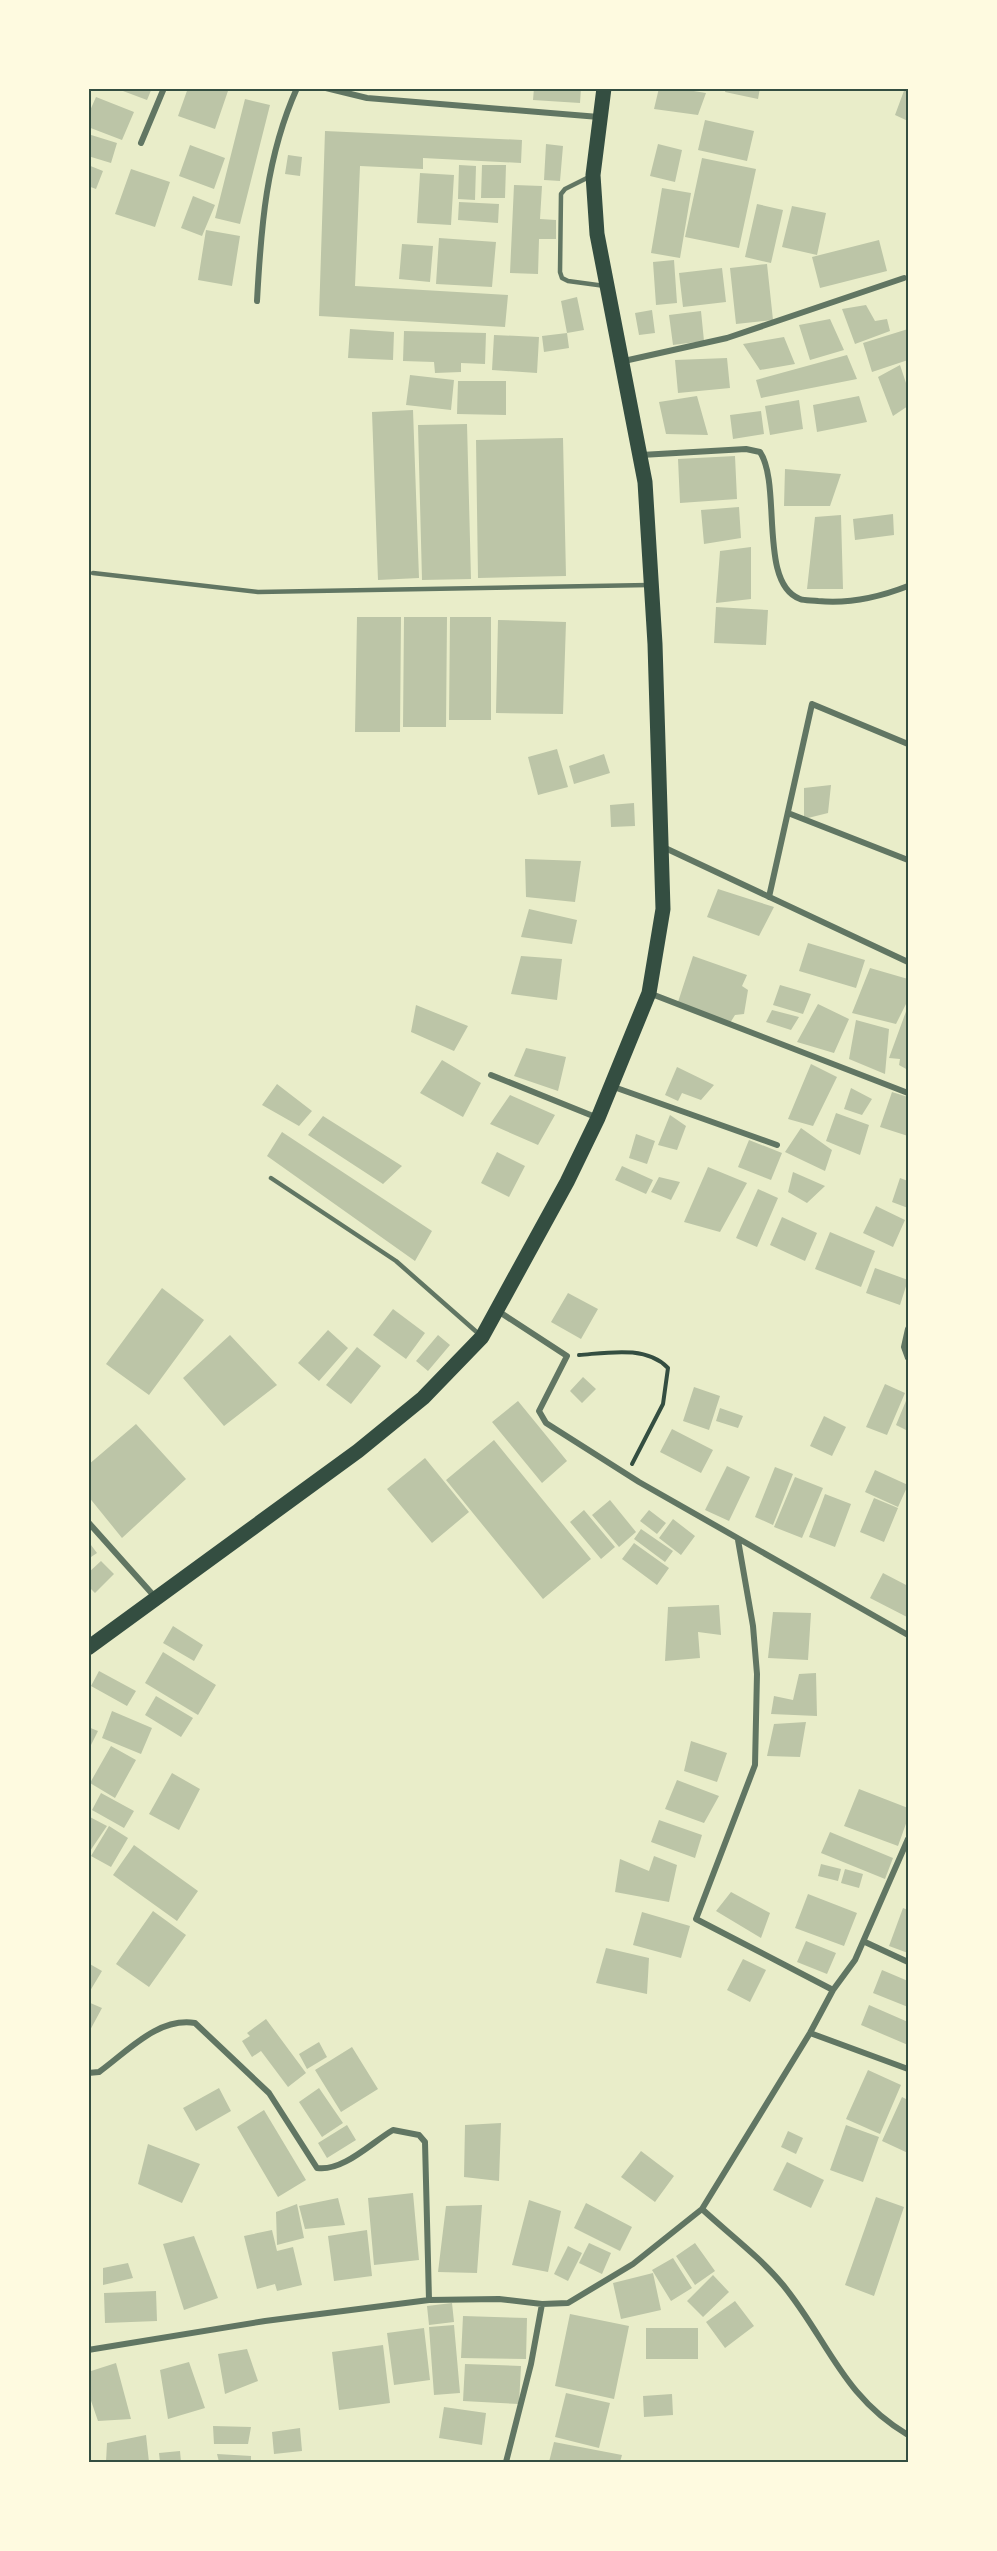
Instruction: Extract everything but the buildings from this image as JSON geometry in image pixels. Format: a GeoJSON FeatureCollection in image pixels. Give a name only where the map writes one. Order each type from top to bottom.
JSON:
{"type":"FeatureCollection","features":[{"type":"Feature","properties":{"kind":"highway"},"geometry":{"type":"LineString","coordinates":[[88,1648],[358,1451],[423,1398],[482,1337],[598,1118],[649,993],[663,909],[663,847],[650,532],[640,455],[623,362],[605,286],[597,234],[593,175],[604,88]]}},
{"type":"Feature","properties":{"kind":"street"},"geometry":{"type":"LineString","coordinates":[[141,143],[164,88]]}},
{"type":"Feature","properties":{"kind":"street"},"geometry":{"type":"LineString","coordinates":[[257,301],[266,190],[276,144],[297,88]]}},
{"type":"Feature","properties":{"kind":"street"},"geometry":{"type":"LineString","coordinates":[[326,88],[367,98],[600,117]]}},
{"type":"Feature","properties":{"kind":"street"},"geometry":{"type":"LineString","coordinates":[[623,362],[727,338],[904,278]]}},
{"type":"Feature","properties":{"kind":"street"},"geometry":{"type":"LineString","coordinates":[[640,455],[746,449],[760,452],[768,472],[776,566],[787,590],[800,599],[844,602],[891,593],[909,586]]}},
{"type":"Feature","properties":{"kind":"street"},"geometry":{"type":"LineString","coordinates":[[770,897],[812,704],[909,744]]}},
{"type":"Feature","properties":{"kind":"street"},"geometry":{"type":"LineString","coordinates":[[788,813],[909,860]]}},
{"type":"Feature","properties":{"kind":"street"},"geometry":{"type":"LineString","coordinates":[[663,847],[909,962]]}},
{"type":"Feature","properties":{"kind":"street"},"geometry":{"type":"LineString","coordinates":[[649,993],[909,1093]]}},
{"type":"Feature","properties":{"kind":"street"},"geometry":{"type":"LineString","coordinates":[[491,1075],[598,1118]]}},
{"type":"Feature","properties":{"kind":"street"},"geometry":{"type":"LineString","coordinates":[[611,1086],[777,1145]]}},
{"type":"Feature","properties":{"kind":"street"},"geometry":{"type":"LineString","coordinates":[[497,1311],[567,1356],[539,1411],[541,1418],[627,1474],[738,1540],[909,1635]]}},
{"type":"Feature","properties":{"kind":"street"},"geometry":{"type":"LineString","coordinates":[[909,1329],[904,1352],[909,1358]]}},
{"type":"Feature","properties":{"kind":"street"},"geometry":{"type":"LineString","coordinates":[[88,1522],[155,1597]]}},
{"type":"Feature","properties":{"kind":"street"},"geometry":{"type":"LineString","coordinates":[[738,1540],[753,1626],[757,1674],[755,1765],[696,1919],[833,1990]]}},
{"type":"Feature","properties":{"kind":"street"},"geometry":{"type":"LineString","coordinates":[[88,2350],[266,2321],[429,2300],[499,2299],[542,2304],[568,2303],[633,2264],[702,2209],[810,2033],[833,1990],[848,1973],[865,1942],[909,1839]]}},
{"type":"Feature","properties":{"kind":"street"},"geometry":{"type":"LineString","coordinates":[[865,1942],[909,1962]]}},
{"type":"Feature","properties":{"kind":"street"},"geometry":{"type":"LineString","coordinates":[[88,2073],[99,2072],[160,2027],[180,2021],[188,2022],[195,2024],[212,2037],[269,2092],[317,2168],[328,2170],[342,2163],[393,2130],[406,2130],[419,2134],[425,2142],[429,2300]]}},
{"type":"Feature","properties":{"kind":"street"},"geometry":{"type":"LineString","coordinates":[[810,2033],[909,2069]]}},
{"type":"Feature","properties":{"kind":"street"},"geometry":{"type":"LineString","coordinates":[[702,2209],[783,2285],[851,2387],[884,2420],[909,2435]]}},
{"type":"Feature","properties":{"kind":"street"},"geometry":{"type":"LineString","coordinates":[[506,2463],[531,2364],[542,2304]]}},
{"type":"Feature","properties":{"kind":"lane"},"geometry":{"type":"LineString","coordinates":[[593,175],[565,189],[561,194],[560,272],[562,278],[568,281],[605,286]]}},
{"type":"Feature","properties":{"kind":"lane"},"geometry":{"type":"LineString","coordinates":[[93,573],[258,591],[652,585]]}},
{"type":"Feature","properties":{"kind":"lane"},"geometry":{"type":"LineString","coordinates":[[271,1178],[396,1261],[482,1337]]}},
{"type":"Feature","properties":{"kind":"path"},"geometry":{"type":"LineString","coordinates":[[567,1356],[626,1352],[648,1356],[668,1368],[663,1404],[627,1474]]}}]}
